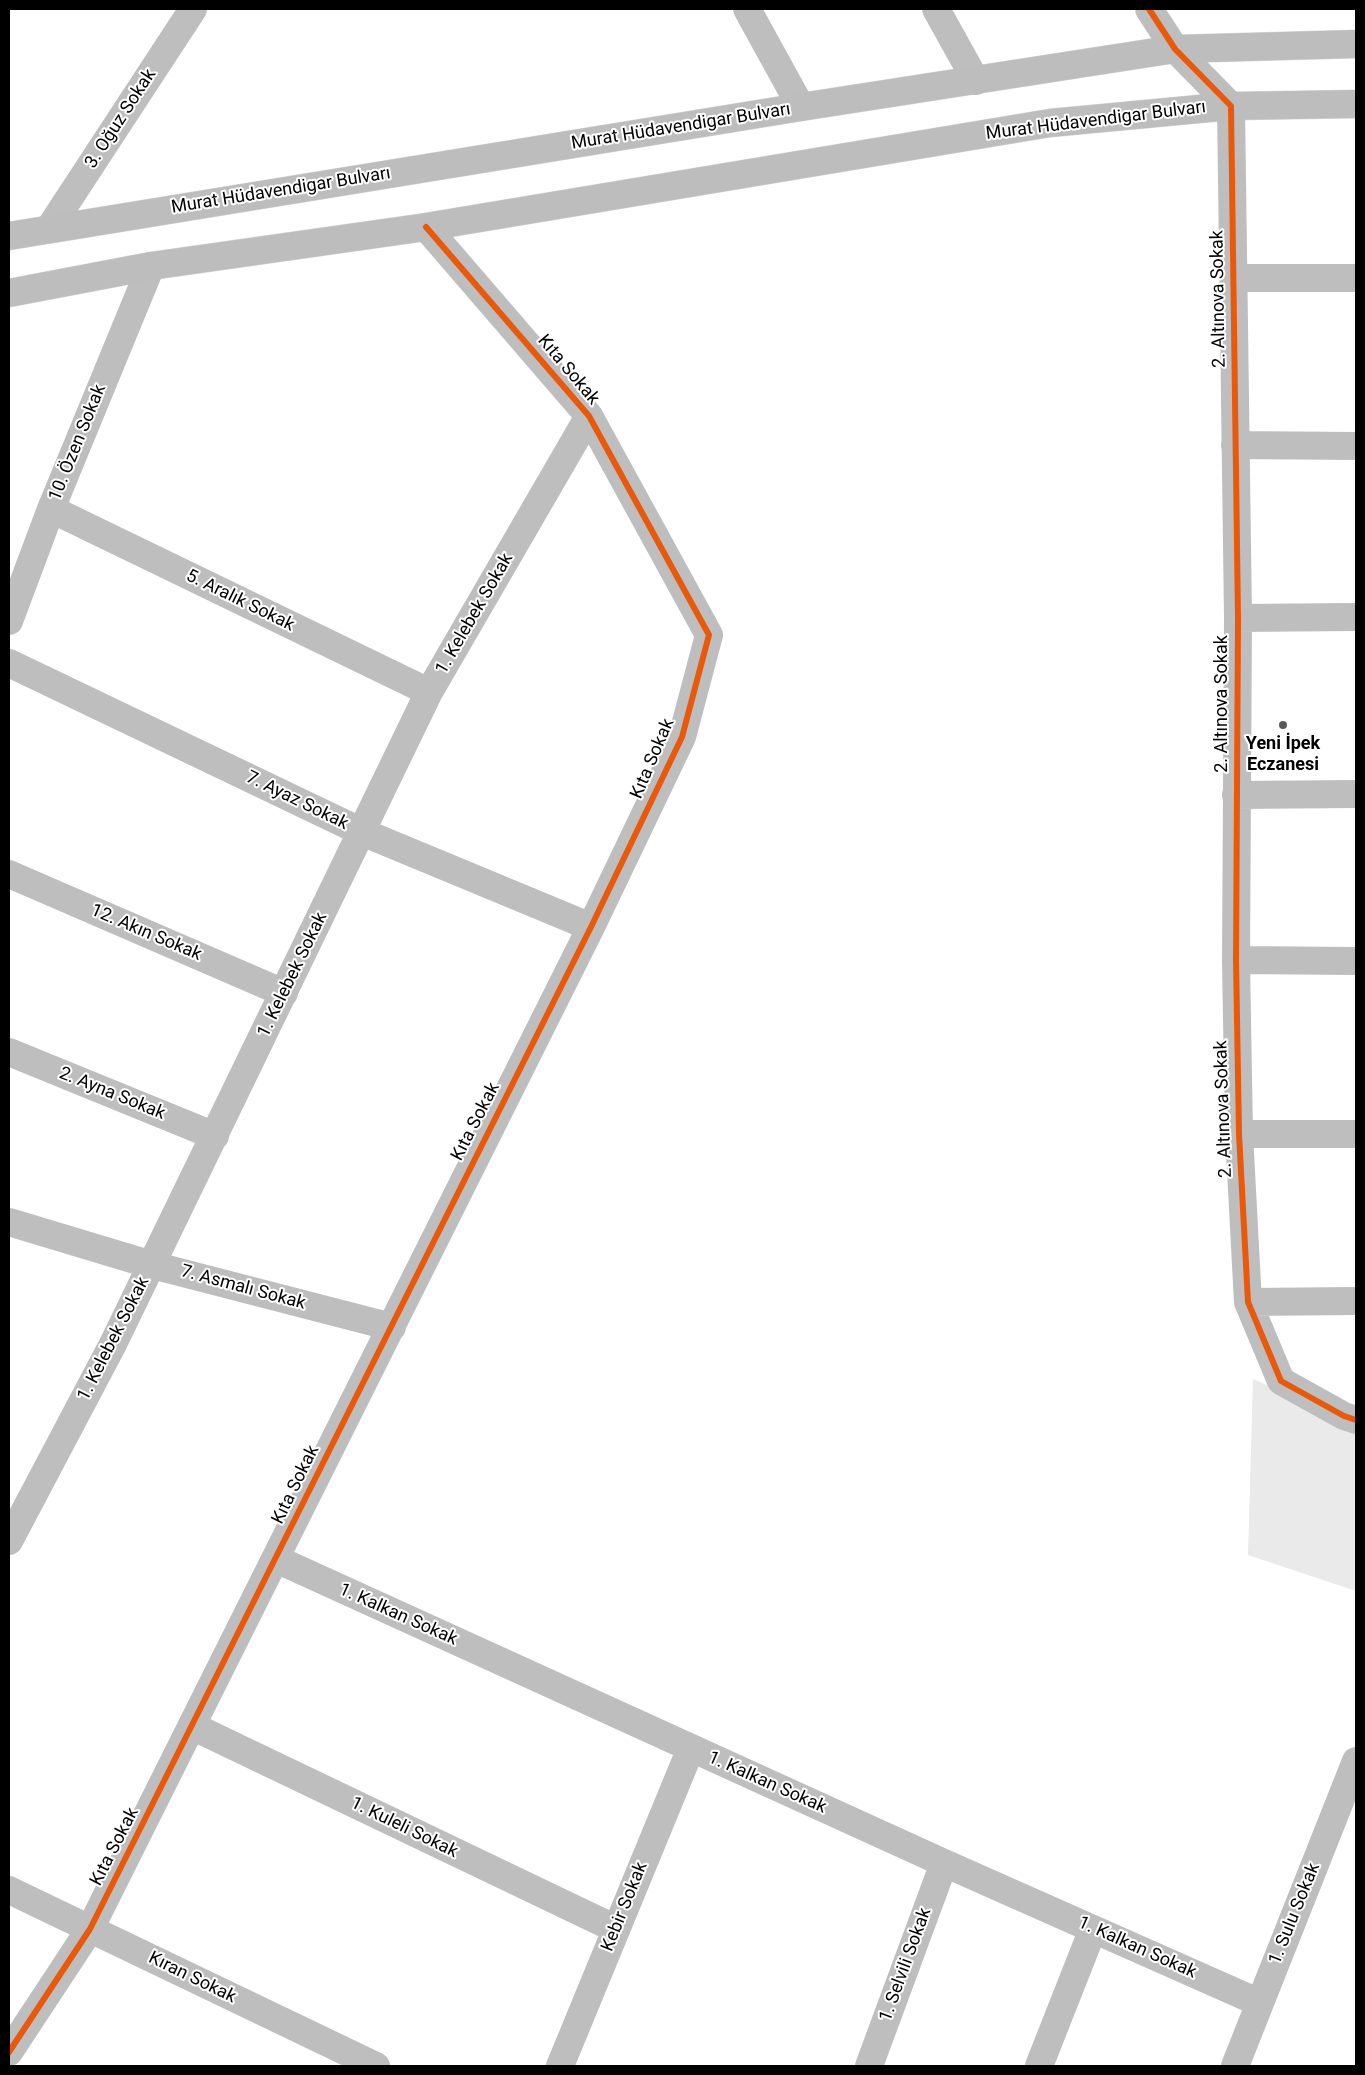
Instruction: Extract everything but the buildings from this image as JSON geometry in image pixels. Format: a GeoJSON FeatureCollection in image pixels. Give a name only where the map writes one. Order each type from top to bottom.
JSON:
{"type":"FeatureCollection","features":[{"type":"Feature","properties":{"kind":"main road","name":"Murat Hüdavendigar Bulvarı"},"geometry":{"type":"LineString","coordinates":[[9,236],[801,107],[1175,49],[1356,44]]}},
{"type":"Feature","properties":{"kind":"main road","name":"Murat Hüdavendigar Bulvarı"},"geometry":{"type":"LineString","coordinates":[[9,293],[151,266],[426,227],[1050,124],[1231,106],[1356,104]]}},
{"type":"Feature","properties":{"kind":"street","name":"3. Oğuz Sokak"},"geometry":{"type":"LineString","coordinates":[[49,229],[193,9]]}},
{"type":"Feature","properties":{"kind":"street"},"geometry":{"type":"LineString","coordinates":[[748,9],[801,107]]}},
{"type":"Feature","properties":{"kind":"street"},"geometry":{"type":"LineString","coordinates":[[936,9],[976,80]]}},
{"type":"Feature","properties":{"kind":"street"},"geometry":{"type":"LineString","coordinates":[[1149,9],[1175,49],[1231,106]]}},
{"type":"Feature","properties":{"kind":"street","name":"2. Altınova Sokak"},"geometry":{"type":"LineString","coordinates":[[1231,106],[1238,618],[1236,960],[1239,1134],[1248,1302],[1281,1381],[1344,1416],[1356,1420]]}},
{"type":"Feature","properties":{"kind":"street","name":"Kıta Sokak"},"geometry":{"type":"LineString","coordinates":[[9,2052],[90,1929],[591,927],[682,737],[709,635],[589,416],[426,227]]}},
{"type":"Feature","properties":{"kind":"street","name":"10. Özen Sokak"},"geometry":{"type":"LineString","coordinates":[[9,621],[51,509],[151,266]]}},
{"type":"Feature","properties":{"kind":"street"},"geometry":{"type":"LineString","coordinates":[[1234,278],[1356,278]]}},
{"type":"Feature","properties":{"kind":"street","name":"1. Kelebek Sokak"},"geometry":{"type":"LineString","coordinates":[[9,1541],[114,1344],[430,692],[589,416]]}},
{"type":"Feature","properties":{"kind":"street"},"geometry":{"type":"LineString","coordinates":[[1235,446],[1356,446]]}},
{"type":"Feature","properties":{"kind":"street","name":"5. Aralık Sokak"},"geometry":{"type":"LineString","coordinates":[[51,509],[430,692]]}},
{"type":"Feature","properties":{"kind":"street"},"geometry":{"type":"LineString","coordinates":[[1238,618],[1356,617]]}},
{"type":"Feature","properties":{"kind":"street","name":"7. Ayaz Sokak"},"geometry":{"type":"LineString","coordinates":[[9,663],[362,832],[591,927]]}},
{"type":"Feature","properties":{"kind":"street"},"geometry":{"type":"LineString","coordinates":[[1236,795],[1356,794]]}},
{"type":"Feature","properties":{"kind":"street","name":"12. Akın Sokak"},"geometry":{"type":"LineString","coordinates":[[9,874],[284,992]]}},
{"type":"Feature","properties":{"kind":"street"},"geometry":{"type":"LineString","coordinates":[[1236,960],[1356,961]]}},
{"type":"Feature","properties":{"kind":"street","name":"2. Ayna Sokak"},"geometry":{"type":"LineString","coordinates":[[9,1052],[215,1136]]}},
{"type":"Feature","properties":{"kind":"street"},"geometry":{"type":"LineString","coordinates":[[1239,1134],[1356,1134]]}},
{"type":"Feature","properties":{"kind":"street","name":"7. Asmalı Sokak"},"geometry":{"type":"LineString","coordinates":[[9,1222],[152,1265],[392,1327]]}},
{"type":"Feature","properties":{"kind":"street"},"geometry":{"type":"LineString","coordinates":[[1248,1302],[1356,1301]]}},
{"type":"Feature","properties":{"kind":"street","name":"1. Kalkan Sokak"},"geometry":{"type":"LineString","coordinates":[[276,1560],[944,1863],[1260,2003]]}},
{"type":"Feature","properties":{"kind":"street","name":"1. Kuleli Sokak"},"geometry":{"type":"LineString","coordinates":[[192,1726],[616,1929]]}},
{"type":"Feature","properties":{"kind":"street","name":"Kebir Sokak"},"geometry":{"type":"LineString","coordinates":[[560,2066],[691,1748]]}},
{"type":"Feature","properties":{"kind":"street","name":"1. Sulu Sokak"},"geometry":{"type":"LineString","coordinates":[[1234,2066],[1356,1761]]}},
{"type":"Feature","properties":{"kind":"street","name":"1. Selvili Sokak"},"geometry":{"type":"LineString","coordinates":[[869,2066],[944,1863]]}},
{"type":"Feature","properties":{"kind":"street","name":"Kıran Sokak"},"geometry":{"type":"LineString","coordinates":[[9,1890],[376,2066]]}},
{"type":"Feature","properties":{"kind":"street"},"geometry":{"type":"LineString","coordinates":[[1039,2066],[1093,1929]]}},
{"type":"Feature","properties":{"kind":"shaded area"},"geometry":{"type":"Polygon","coordinates":[[[1253,1379],[1356,1423],[1356,1591],[1248,1555],[1253,1379]]]}},
{"type":"Feature","properties":{"kind":"cycle path"},"geometry":{"type":"LineString","coordinates":[[1149,9],[1175,49],[1231,106],[1238,618],[1236,960],[1239,1134],[1248,1302],[1281,1381],[1344,1416],[1356,1420]]}},
{"type":"Feature","properties":{"kind":"cycle path"},"geometry":{"type":"LineString","coordinates":[[9,2052],[90,1929],[591,927],[682,737],[709,635],[589,416],[426,227]]}},
{"type":"Feature","properties":{"kind":"place","name":"Yeni İpek Eczanesi"},"geometry":{"type":"Point","coordinates":[1283,725]}}]}
